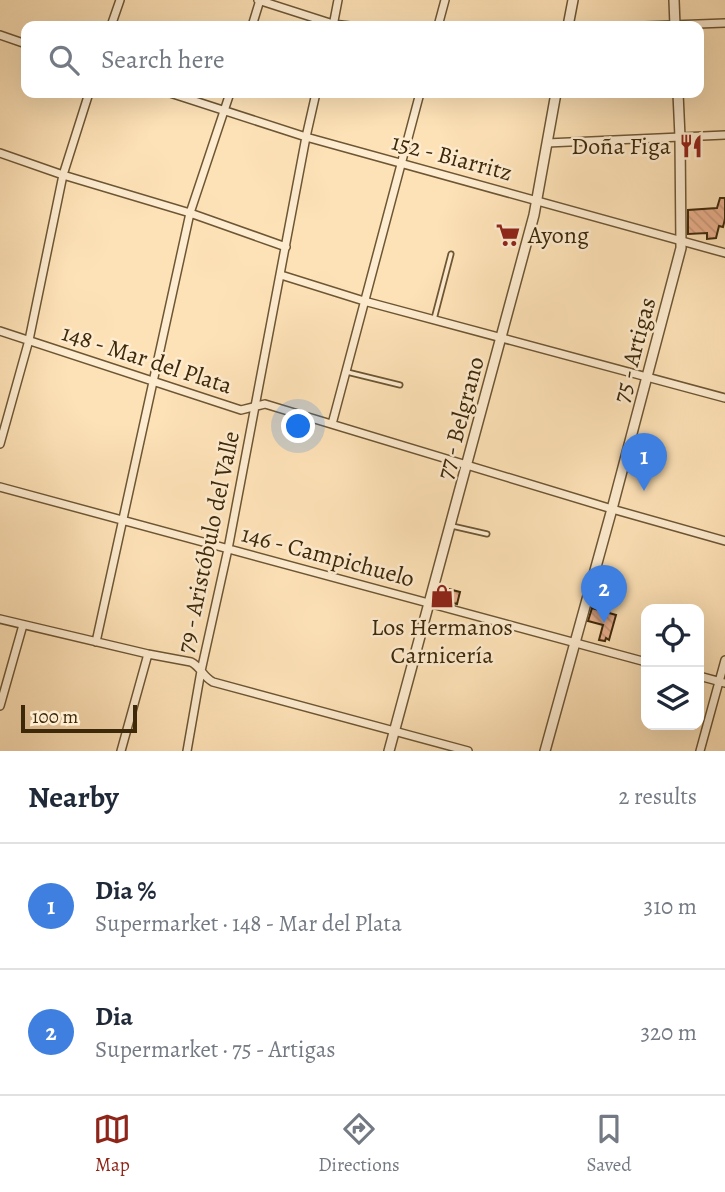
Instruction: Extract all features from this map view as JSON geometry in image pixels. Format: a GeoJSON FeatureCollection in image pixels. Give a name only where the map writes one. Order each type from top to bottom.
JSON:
{"type":"FeatureCollection","features":[{"type":"Feature","properties":{"kind":"street"},"geometry":{"type":"LineString","coordinates":[[113,21],[120,0]]}},
{"type":"Feature","properties":{"kind":"street"},"geometry":{"type":"LineString","coordinates":[[253,21],[259,0],[321,21]]}},
{"type":"Feature","properties":{"kind":"street"},"geometry":{"type":"LineString","coordinates":[[334,21],[338,0]]}},
{"type":"Feature","properties":{"kind":"street"},"geometry":{"type":"LineString","coordinates":[[439,21],[445,0]]}},
{"type":"Feature","properties":{"kind":"street"},"geometry":{"type":"LineString","coordinates":[[570,21],[573,0]]}},
{"type":"Feature","properties":{"kind":"street"},"geometry":{"type":"LineString","coordinates":[[674,0],[675,21]]}},
{"type":"Feature","properties":{"kind":"street"},"geometry":{"type":"LineString","coordinates":[[704,24],[725,23]]}},
{"type":"Feature","properties":{"kind":"street"},"geometry":{"type":"LineString","coordinates":[[0,35],[21,42]]}},
{"type":"Feature","properties":{"kind":"street"},"geometry":{"type":"LineString","coordinates":[[0,444],[29,340],[63,175],[87,98]]}},
{"type":"Feature","properties":{"kind":"street","name":"152 - Biarritz"},"geometry":{"type":"LineString","coordinates":[[186,98],[306,137],[725,253]]}},
{"type":"Feature","properties":{"kind":"street"},"geometry":{"type":"LineString","coordinates":[[96,642],[190,213],[228,98]]}},
{"type":"Feature","properties":{"kind":"street","name":"79 - Aristóbulo del Valle"},"geometry":{"type":"LineString","coordinates":[[187,751],[315,98]]}},
{"type":"Feature","properties":{"kind":"street"},"geometry":{"type":"LineString","coordinates":[[332,424],[419,98]]}},
{"type":"Feature","properties":{"kind":"street","name":"77 - Belgrano"},"geometry":{"type":"LineString","coordinates":[[389,751],[537,201],[555,98]]}},
{"type":"Feature","properties":{"kind":"street","name":"75 - Artigas"},"geometry":{"type":"LineString","coordinates":[[545,751],[612,509],[681,241],[678,98]]}},
{"type":"Feature","properties":{"kind":"street"},"geometry":{"type":"LineString","coordinates":[[547,143],[725,135]]}},
{"type":"Feature","properties":{"kind":"street"},"geometry":{"type":"LineString","coordinates":[[0,153],[190,213],[286,247]]}},
{"type":"Feature","properties":{"kind":"street"},"geometry":{"type":"LineString","coordinates":[[281,275],[364,301],[725,398]]}},
{"type":"Feature","properties":{"kind":"street","name":"148 - Mar del Plata"},"geometry":{"type":"LineString","coordinates":[[0,331],[241,410],[265,404],[725,541]]}},
{"type":"Feature","properties":{"kind":"street","name":"146 - Campichuelo"},"geometry":{"type":"LineString","coordinates":[[0,487],[641,661]]}},
{"type":"Feature","properties":{"kind":"street"},"geometry":{"type":"LineString","coordinates":[[0,620],[191,662],[213,682],[468,751]]}},
{"type":"Feature","properties":{"kind":"street"},"geometry":{"type":"LineString","coordinates":[[0,706],[23,625]]}},
{"type":"Feature","properties":{"kind":"street"},"geometry":{"type":"LineString","coordinates":[[121,751],[148,654]]}},
{"type":"Feature","properties":{"kind":"street"},"geometry":{"type":"LineString","coordinates":[[700,751],[722,683],[725,660]]}},
{"type":"Feature","properties":{"kind":"street"},"geometry":{"type":"LineString","coordinates":[[704,678],[722,683]]}},
{"type":"Feature","properties":{"kind":"lane"},"geometry":{"type":"LineString","coordinates":[[434,319],[451,254]]}},
{"type":"Feature","properties":{"kind":"lane"},"geometry":{"type":"LineString","coordinates":[[345,371],[400,385]]}},
{"type":"Feature","properties":{"kind":"lane"},"geometry":{"type":"LineString","coordinates":[[450,525],[488,534]]}},
{"type":"Feature","properties":{"kind":"building"},"geometry":{"type":"Polygon","coordinates":[[[720,198],[725,198],[725,219],[723,227],[719,226],[716,238],[707,239],[707,233],[688,234],[688,210],[717,208],[720,198]]]}},
{"type":"Feature","properties":{"kind":"building"},"geometry":{"type":"Polygon","coordinates":[[[441,587],[460,592],[457,604],[437,599],[441,587]]]}},
{"type":"Feature","properties":{"kind":"building"},"geometry":{"type":"Polygon","coordinates":[[[592,608],[616,615],[609,640],[599,640],[603,625],[588,621],[592,608]]]}},
{"type":"Feature","properties":{"kind":"place","name":"Doña Figa"},"geometry":{"type":"Point","coordinates":[691,146]}},
{"type":"Feature","properties":{"kind":"place","name":"Ayong"},"geometry":{"type":"Point","coordinates":[508,235]}},
{"type":"Feature","properties":{"kind":"place","name":"Dia %"},"geometry":{"type":"Point","coordinates":[644,491]}},
{"type":"Feature","properties":{"kind":"place","name":"Los Hermanos Carnicería"},"geometry":{"type":"Point","coordinates":[442,596]}},
{"type":"Feature","properties":{"kind":"place","name":"Dia"},"geometry":{"type":"Point","coordinates":[604,623]}}]}
